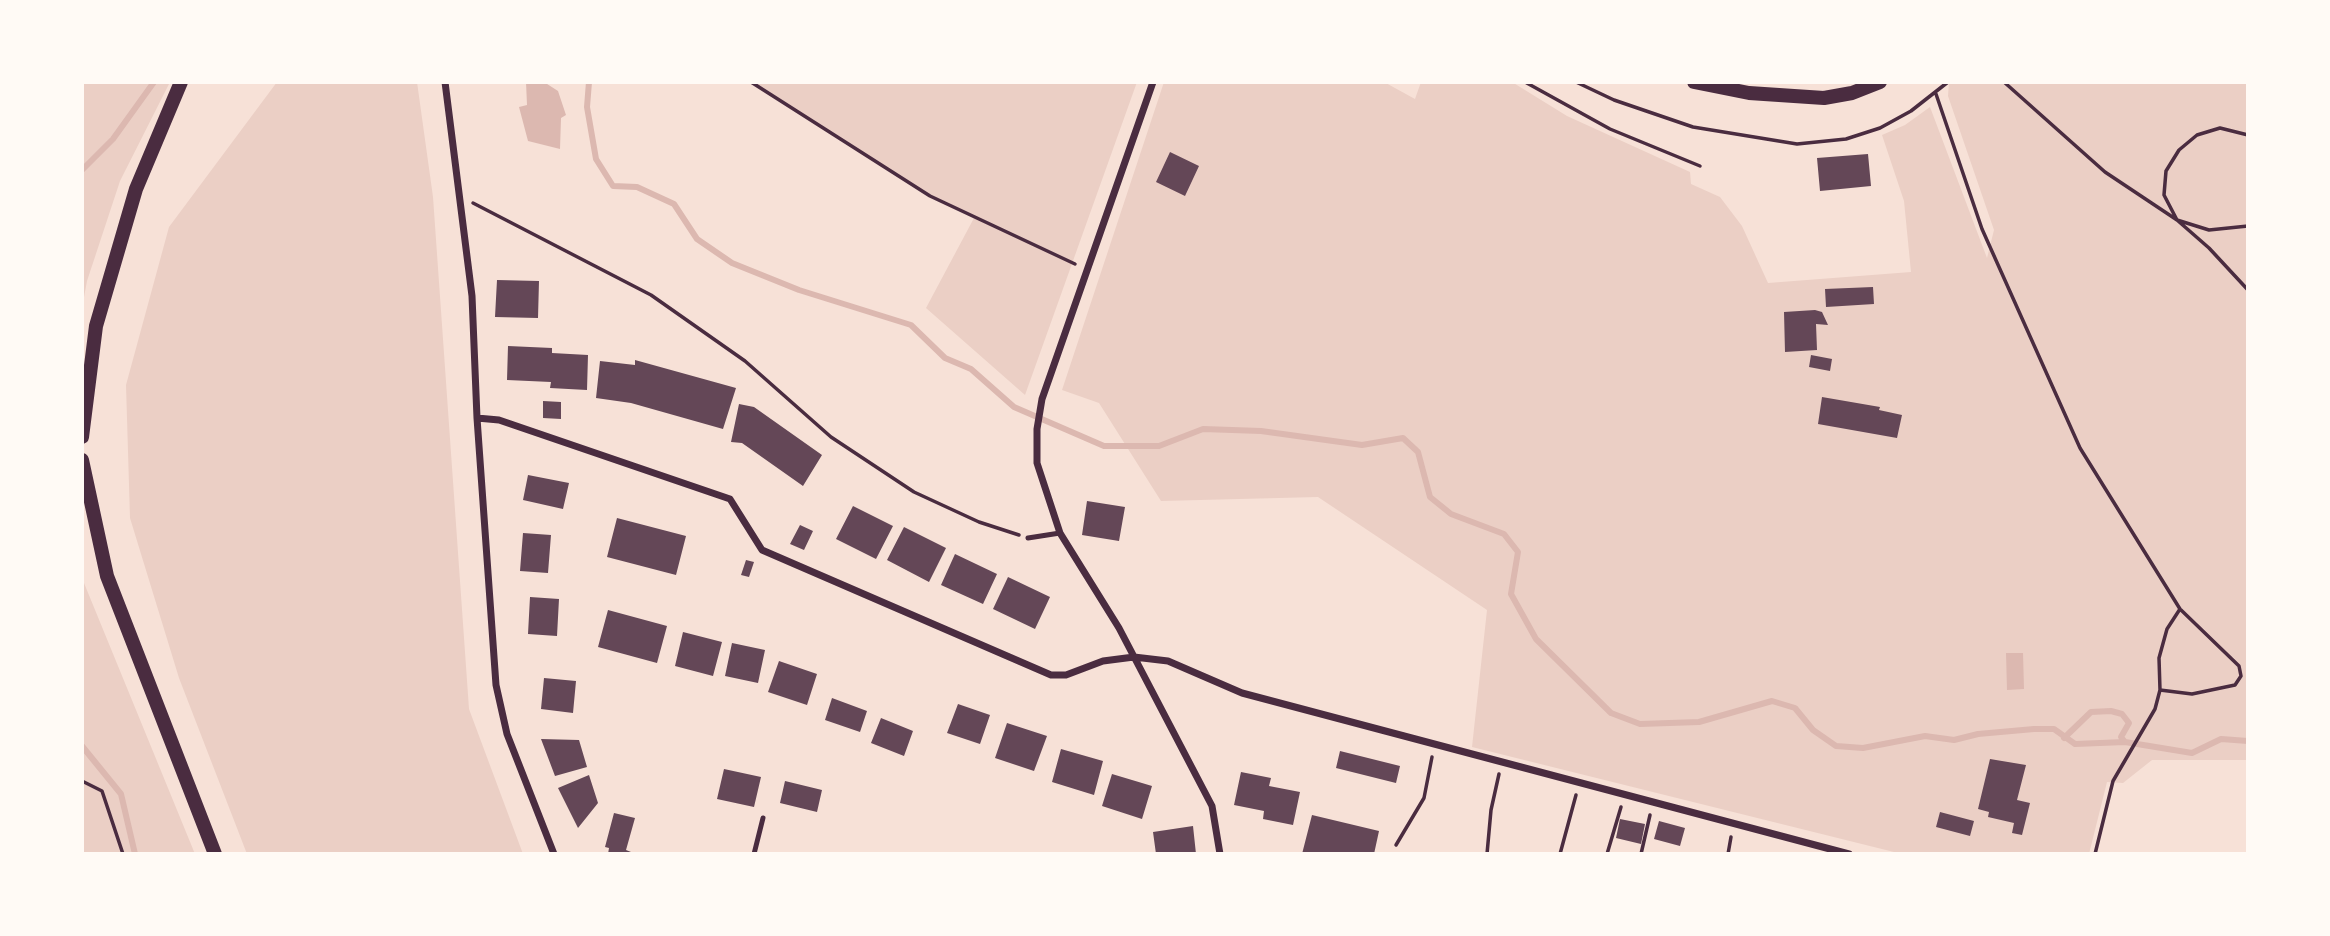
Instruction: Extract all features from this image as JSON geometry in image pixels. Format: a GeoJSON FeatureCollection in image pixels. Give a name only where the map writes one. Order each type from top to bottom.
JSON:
{"type":"FeatureCollection","features":[{"type":"Feature","properties":{"kind":"main road"},"geometry":{"type":"LineString","coordinates":[[82,436],[96,326],[136,189],[181,82]]}},
{"type":"Feature","properties":{"kind":"main road"},"geometry":{"type":"LineString","coordinates":[[1694,82],[1749,93],[1800,98],[1852,93],[1880,82]]}},
{"type":"Feature","properties":{"kind":"main road"},"geometry":{"type":"LineString","coordinates":[[82,460],[107,576],[215,854]]}},
{"type":"Feature","properties":{"kind":"street"},"geometry":{"type":"LineString","coordinates":[[445,82],[472,296],[477,418],[496,685],[507,734],[554,854]]}},
{"type":"Feature","properties":{"kind":"street"},"geometry":{"type":"LineString","coordinates":[[1153,82],[1042,399],[1037,429],[1037,463],[1060,533],[1134,657],[1212,806],[1220,854]]}},
{"type":"Feature","properties":{"kind":"street"},"geometry":{"type":"LineString","coordinates":[[477,418],[499,419],[730,499],[762,550],[1051,676],[1066,674],[1103,661],[1134,657],[1168,661],[1242,693],[1849,854]]}},
{"type":"Feature","properties":{"kind":"lane"},"geometry":{"type":"LineString","coordinates":[[1028,538],[1060,533]]}},
{"type":"Feature","properties":{"kind":"lane"},"geometry":{"type":"LineString","coordinates":[[754,854],[763,818]]}},
{"type":"Feature","properties":{"kind":"path"},"geometry":{"type":"LineString","coordinates":[[751,82],[930,196],[1086,269]]}},
{"type":"Feature","properties":{"kind":"path"},"geometry":{"type":"LineString","coordinates":[[1524,82],[1610,129],[1700,166]]}},
{"type":"Feature","properties":{"kind":"path"},"geometry":{"type":"LineString","coordinates":[[1576,82],[1614,100],[1693,127],[1797,144],[1846,139],[1880,128],[1936,94],[1948,82]]}},
{"type":"Feature","properties":{"kind":"path"},"geometry":{"type":"LineString","coordinates":[[2004,82],[2105,173],[2177,220],[2209,248],[2248,289]]}},
{"type":"Feature","properties":{"kind":"path"},"geometry":{"type":"LineString","coordinates":[[1936,94],[1982,229],[2080,448],[2180,609],[2239,666],[2241,676],[2235,685],[2192,694],[2160,690]]}},
{"type":"Feature","properties":{"kind":"path"},"geometry":{"type":"LineString","coordinates":[[2248,135],[2220,128],[2197,135],[2179,150],[2166,172],[2164,195],[2177,220],[2209,230],[2248,226]]}},
{"type":"Feature","properties":{"kind":"path"},"geometry":{"type":"LineString","coordinates":[[461,196],[651,295],[745,360],[831,437],[914,492],[979,522],[1028,538]]}},
{"type":"Feature","properties":{"kind":"path"},"geometry":{"type":"LineString","coordinates":[[2095,854],[2113,781],[2145,730],[2160,690],[2159,658],[2167,629],[2180,609]]}},
{"type":"Feature","properties":{"kind":"path"},"geometry":{"type":"LineString","coordinates":[[1396,845],[1424,799],[1434,744]]}},
{"type":"Feature","properties":{"kind":"path"},"geometry":{"type":"LineString","coordinates":[[1487,854],[1491,810],[1502,762]]}},
{"type":"Feature","properties":{"kind":"path"},"geometry":{"type":"LineString","coordinates":[[82,781],[102,791],[122,854]]}},
{"type":"Feature","properties":{"kind":"path"},"geometry":{"type":"LineString","coordinates":[[1560,854],[1580,783]]}},
{"type":"Feature","properties":{"kind":"path"},"geometry":{"type":"LineString","coordinates":[[1606,854],[1625,795]]}},
{"type":"Feature","properties":{"kind":"path"},"geometry":{"type":"LineString","coordinates":[[1641,854],[1653,803]]}},
{"type":"Feature","properties":{"kind":"path"},"geometry":{"type":"LineString","coordinates":[[1728,854],[1733,824]]}},
{"type":"Feature","properties":{"kind":"shaded area"},"geometry":{"type":"Polygon","coordinates":[[[82,82],[170,82],[120,181],[87,281],[82,308],[82,82]]]}},
{"type":"Feature","properties":{"kind":"shaded area"},"geometry":{"type":"Polygon","coordinates":[[[277,82],[417,82],[433,197],[469,709],[523,854],[247,854],[179,678],[130,518],[126,385],[169,227],[277,82]]]}},
{"type":"Feature","properties":{"kind":"shaded area"},"geometry":{"type":"Polygon","coordinates":[[[526,82],[544,82],[558,91],[566,115],[561,118],[560,149],[528,141],[519,107],[527,105],[526,82]]]}},
{"type":"Feature","properties":{"kind":"shaded area"},"geometry":{"type":"Polygon","coordinates":[[[751,82],[1137,82],[1025,395],[926,308],[974,218],[930,196],[751,82]]]}},
{"type":"Feature","properties":{"kind":"shaded area"},"geometry":{"type":"Polygon","coordinates":[[[1164,82],[1384,82],[1415,99],[1421,82],[1512,82],[1567,116],[1690,172],[1691,184],[1720,197],[1742,226],[1768,283],[1911,272],[1904,201],[1882,135],[1905,125],[1930,107],[1987,258],[1994,230],[1948,96],[1949,82],[2248,82],[2248,760],[2152,760],[2123,783],[2107,782],[2089,854],[1902,854],[1472,747],[1487,610],[1318,497],[1161,501],[1099,403],[1062,390],[1164,82]]]}},
{"type":"Feature","properties":{"kind":"shaded area"},"geometry":{"type":"Polygon","coordinates":[[[82,573],[84,583],[195,854],[82,854],[82,573]]]}},
{"type":"Feature","properties":{"kind":"shaded area"},"geometry":{"type":"Polygon","coordinates":[[[2006,653],[2023,653],[2024,689],[2007,690],[2006,653]]]}},
{"type":"Feature","properties":{"kind":"building"},"geometry":{"type":"Polygon","coordinates":[[[1170,152],[1199,166],[1185,196],[1156,182],[1170,152]]]}},
{"type":"Feature","properties":{"kind":"building"},"geometry":{"type":"Polygon","coordinates":[[[1868,154],[1871,186],[1820,191],[1817,158],[1868,154]]]}},
{"type":"Feature","properties":{"kind":"building"},"geometry":{"type":"Polygon","coordinates":[[[497,280],[539,281],[538,318],[495,317],[497,280]]]}},
{"type":"Feature","properties":{"kind":"building"},"geometry":{"type":"Polygon","coordinates":[[[1873,287],[1874,304],[1826,307],[1825,289],[1873,287]]]}},
{"type":"Feature","properties":{"kind":"building"},"geometry":{"type":"Polygon","coordinates":[[[1784,312],[1822,312],[1828,325],[1816,324],[1817,350],[1785,352],[1784,312]]]}},
{"type":"Feature","properties":{"kind":"building"},"geometry":{"type":"Polygon","coordinates":[[[508,346],[552,348],[552,353],[588,355],[587,390],[550,388],[551,382],[507,380],[508,346]]]}},
{"type":"Feature","properties":{"kind":"building"},"geometry":{"type":"Polygon","coordinates":[[[1811,355],[1832,359],[1830,371],[1809,367],[1811,355]]]}},
{"type":"Feature","properties":{"kind":"building"},"geometry":{"type":"Polygon","coordinates":[[[635,360],[736,388],[723,429],[631,403],[596,398],[600,361],[635,365],[635,360]]]}},
{"type":"Feature","properties":{"kind":"building"},"geometry":{"type":"Polygon","coordinates":[[[1822,397],[1880,407],[1879,410],[1902,415],[1897,438],[1818,424],[1822,397]]]}},
{"type":"Feature","properties":{"kind":"building"},"geometry":{"type":"Polygon","coordinates":[[[543,401],[561,402],[561,419],[543,418],[543,401]]]}},
{"type":"Feature","properties":{"kind":"building"},"geometry":{"type":"Polygon","coordinates":[[[739,404],[754,407],[822,455],[803,486],[742,443],[731,442],[739,404]]]}},
{"type":"Feature","properties":{"kind":"building"},"geometry":{"type":"Polygon","coordinates":[[[528,475],[569,483],[563,509],[523,500],[528,475]]]}},
{"type":"Feature","properties":{"kind":"building"},"geometry":{"type":"Polygon","coordinates":[[[1087,501],[1125,507],[1119,541],[1082,535],[1087,501]]]}},
{"type":"Feature","properties":{"kind":"building"},"geometry":{"type":"Polygon","coordinates":[[[853,506],[893,526],[876,559],[836,539],[853,506]]]}},
{"type":"Feature","properties":{"kind":"building"},"geometry":{"type":"Polygon","coordinates":[[[617,518],[686,536],[676,575],[607,557],[617,518]]]}},
{"type":"Feature","properties":{"kind":"building"},"geometry":{"type":"Polygon","coordinates":[[[800,525],[813,531],[804,550],[790,544],[800,525]]]}},
{"type":"Feature","properties":{"kind":"building"},"geometry":{"type":"Polygon","coordinates":[[[904,527],[946,548],[929,582],[887,560],[904,527]]]}},
{"type":"Feature","properties":{"kind":"building"},"geometry":{"type":"Polygon","coordinates":[[[523,533],[551,535],[548,573],[520,571],[523,533]]]}},
{"type":"Feature","properties":{"kind":"building"},"geometry":{"type":"Polygon","coordinates":[[[955,554],[997,574],[983,604],[941,585],[955,554]]]}},
{"type":"Feature","properties":{"kind":"building"},"geometry":{"type":"Polygon","coordinates":[[[746,560],[754,562],[749,577],[741,575],[746,560]]]}},
{"type":"Feature","properties":{"kind":"building"},"geometry":{"type":"Polygon","coordinates":[[[1008,577],[1050,597],[1035,629],[993,609],[1008,577]]]}},
{"type":"Feature","properties":{"kind":"building"},"geometry":{"type":"Polygon","coordinates":[[[530,597],[559,599],[557,636],[528,634],[530,597]]]}},
{"type":"Feature","properties":{"kind":"building"},"geometry":{"type":"Polygon","coordinates":[[[608,610],[667,626],[657,663],[598,647],[608,610]]]}},
{"type":"Feature","properties":{"kind":"building"},"geometry":{"type":"Polygon","coordinates":[[[683,632],[722,642],[713,676],[675,666],[683,632]]]}},
{"type":"Feature","properties":{"kind":"building"},"geometry":{"type":"Polygon","coordinates":[[[732,643],[765,650],[758,683],[725,676],[732,643]]]}},
{"type":"Feature","properties":{"kind":"building"},"geometry":{"type":"Polygon","coordinates":[[[779,661],[817,674],[807,705],[768,692],[779,661]]]}},
{"type":"Feature","properties":{"kind":"building"},"geometry":{"type":"Polygon","coordinates":[[[544,678],[576,681],[573,713],[541,709],[544,678]]]}},
{"type":"Feature","properties":{"kind":"building"},"geometry":{"type":"Polygon","coordinates":[[[832,698],[867,711],[860,732],[825,720],[832,698]]]}},
{"type":"Feature","properties":{"kind":"building"},"geometry":{"type":"Polygon","coordinates":[[[958,704],[990,715],[980,744],[947,733],[958,704]]]}},
{"type":"Feature","properties":{"kind":"building"},"geometry":{"type":"Polygon","coordinates":[[[881,718],[913,731],[904,756],[871,743],[881,718]]]}},
{"type":"Feature","properties":{"kind":"building"},"geometry":{"type":"Polygon","coordinates":[[[1007,723],[1047,736],[1034,771],[995,758],[1007,723]]]}},
{"type":"Feature","properties":{"kind":"building"},"geometry":{"type":"Polygon","coordinates":[[[541,739],[579,740],[587,767],[555,776],[541,739]]]}},
{"type":"Feature","properties":{"kind":"building"},"geometry":{"type":"Polygon","coordinates":[[[1061,749],[1103,761],[1094,795],[1052,782],[1061,749]]]}},
{"type":"Feature","properties":{"kind":"building"},"geometry":{"type":"Polygon","coordinates":[[[1340,751],[1400,766],[1396,783],[1336,768],[1340,751]]]}},
{"type":"Feature","properties":{"kind":"building"},"geometry":{"type":"Polygon","coordinates":[[[1990,759],[2026,765],[2017,800],[2030,803],[2022,835],[2012,833],[2014,823],[1988,817],[1989,812],[1978,809],[1990,759]]]}},
{"type":"Feature","properties":{"kind":"building"},"geometry":{"type":"Polygon","coordinates":[[[724,769],[761,777],[754,807],[717,799],[724,769]]]}},
{"type":"Feature","properties":{"kind":"building"},"geometry":{"type":"Polygon","coordinates":[[[1241,772],[1271,778],[1269,786],[1300,792],[1293,825],[1263,819],[1264,811],[1234,805],[1241,772]]]}},
{"type":"Feature","properties":{"kind":"building"},"geometry":{"type":"Polygon","coordinates":[[[1112,774],[1152,786],[1142,819],[1102,806],[1112,774]]]}},
{"type":"Feature","properties":{"kind":"building"},"geometry":{"type":"Polygon","coordinates":[[[589,775],[598,803],[578,828],[558,788],[589,775]]]}},
{"type":"Feature","properties":{"kind":"building"},"geometry":{"type":"Polygon","coordinates":[[[785,781],[822,790],[817,812],[780,803],[785,781]]]}},
{"type":"Feature","properties":{"kind":"building"},"geometry":{"type":"Polygon","coordinates":[[[1940,812],[1974,821],[1970,836],[1936,827],[1940,812]]]}},
{"type":"Feature","properties":{"kind":"building"},"geometry":{"type":"Polygon","coordinates":[[[614,813],[635,818],[626,850],[636,854],[608,854],[609,848],[605,847],[614,813]]]}},
{"type":"Feature","properties":{"kind":"building"},"geometry":{"type":"Polygon","coordinates":[[[1312,815],[1379,831],[1374,854],[1302,854],[1312,815]]]}},
{"type":"Feature","properties":{"kind":"building"},"geometry":{"type":"Polygon","coordinates":[[[1620,819],[1645,824],[1641,844],[1616,838],[1620,819]]]}},
{"type":"Feature","properties":{"kind":"building"},"geometry":{"type":"Polygon","coordinates":[[[1659,821],[1685,828],[1680,846],[1654,839],[1659,821]]]}},
{"type":"Feature","properties":{"kind":"building"},"geometry":{"type":"Polygon","coordinates":[[[1193,826],[1196,854],[1156,854],[1153,832],[1193,826]]]}},
{"type":"Feature","properties":{"kind":"waterway"},"geometry":{"type":"LineString","coordinates":[[82,170],[113,139],[154,82]]}},
{"type":"Feature","properties":{"kind":"waterway"},"geometry":{"type":"LineString","coordinates":[[589,82],[587,107],[596,159],[613,186],[637,187],[674,204],[697,239],[732,263],[799,290],[911,325],[945,358],[971,369],[1014,407],[1104,446],[1159,446],[1203,429],[1261,431],[1362,445],[1403,438],[1418,452],[1430,497],[1451,514],[1504,534],[1518,552],[1511,594],[1536,639],[1611,713],[1640,724],[1699,722],[1772,701],[1795,708],[1813,730],[1836,746],[1863,748],[1925,736],[1954,740],[1978,734],[2034,729],[2054,729],[2075,744],[2125,742],[2192,753],[2221,739],[2248,741]]}},
{"type":"Feature","properties":{"kind":"waterway"},"geometry":{"type":"LineString","coordinates":[[2064,738],[2091,712],[2111,711],[2122,714],[2129,723],[2121,737],[2125,742]]}},
{"type":"Feature","properties":{"kind":"waterway"},"geometry":{"type":"LineString","coordinates":[[82,746],[121,794],[135,854]]}}]}
